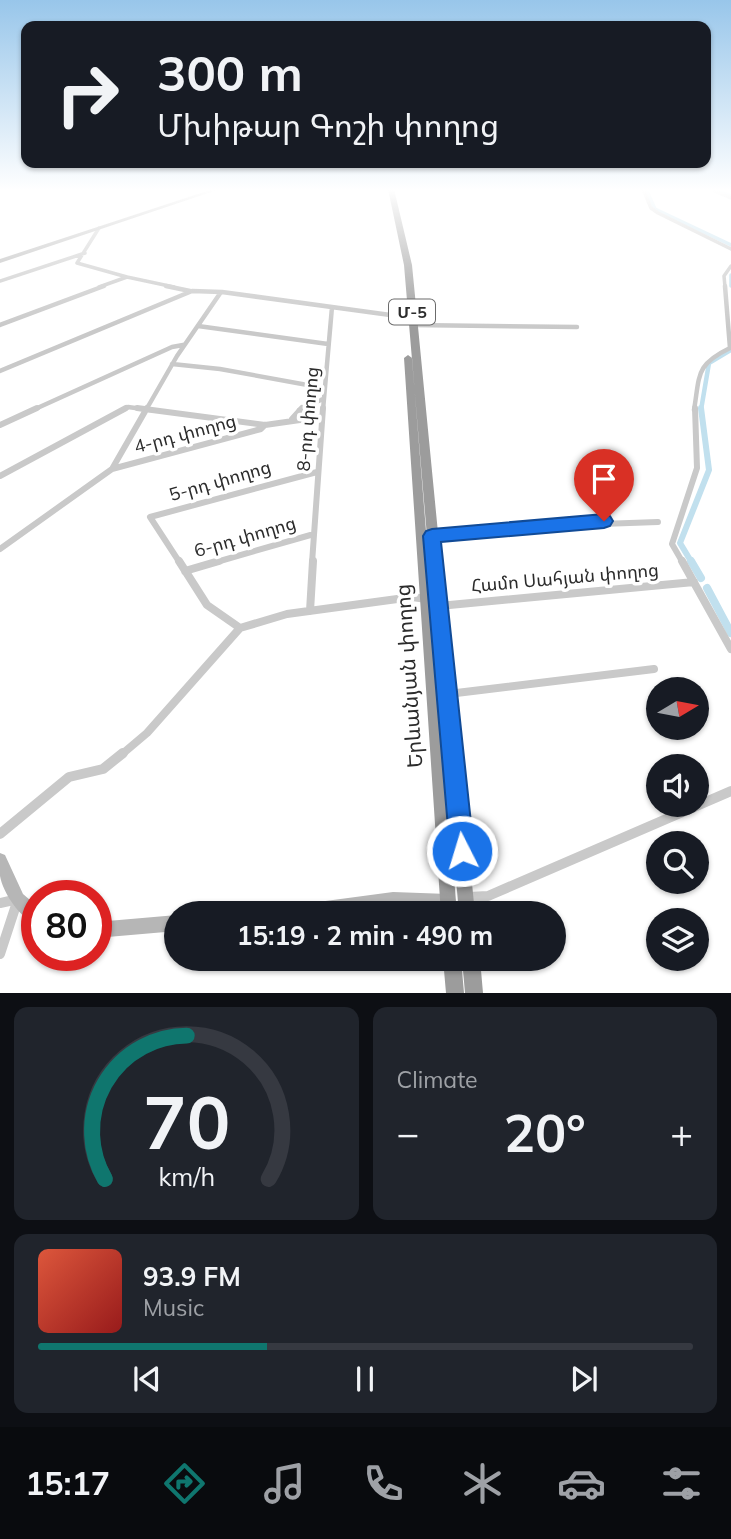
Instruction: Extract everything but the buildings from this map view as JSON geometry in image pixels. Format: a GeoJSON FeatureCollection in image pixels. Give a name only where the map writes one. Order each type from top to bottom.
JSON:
{"type":"FeatureCollection","features":[{"type":"Feature","properties":{"kind":"highway","name":"Մ-5"},"geometry":{"type":"LineString","coordinates":[[397,235],[419,437]]}},
{"type":"Feature","properties":{"kind":"highway","name":"Մ-5"},"geometry":{"type":"LineString","coordinates":[[402,235],[406,249],[413,325],[419,437]]}},
{"type":"Feature","properties":{"kind":"highway","name":"Երևանյան փողոց"},"geometry":{"type":"LineString","coordinates":[[419,437],[432,536],[439,778],[448,901]]}},
{"type":"Feature","properties":{"kind":"highway","name":"Երևանյան փողոց"},"geometry":{"type":"LineString","coordinates":[[419,437],[433,602],[448,694],[466,901]]}},
{"type":"Feature","properties":{"kind":"highway"},"geometry":{"type":"LineString","coordinates":[[439,778],[447,772],[456,779]]}},
{"type":"Feature","properties":{"kind":"highway"},"geometry":{"type":"LineString","coordinates":[[453,971],[455,993]]}},
{"type":"Feature","properties":{"kind":"highway"},"geometry":{"type":"LineString","coordinates":[[472,971],[474,993]]}},
{"type":"Feature","properties":{"kind":"main road"},"geometry":{"type":"LineString","coordinates":[[0,261],[77,235]]}},
{"type":"Feature","properties":{"kind":"main road"},"geometry":{"type":"LineString","coordinates":[[0,860],[21,902]]}},
{"type":"Feature","properties":{"kind":"main road"},"geometry":{"type":"LineString","coordinates":[[112,929],[164,924]]}},
{"type":"Feature","properties":{"kind":"street"},"geometry":{"type":"LineString","coordinates":[[95,235],[77,264],[192,292],[221,292],[405,317]]}},
{"type":"Feature","properties":{"kind":"street"},"geometry":{"type":"LineString","coordinates":[[703,235],[731,249]]}},
{"type":"Feature","properties":{"kind":"street"},"geometry":{"type":"LineString","coordinates":[[0,281],[85,253]]}},
{"type":"Feature","properties":{"kind":"street"},"geometry":{"type":"LineString","coordinates":[[731,266],[724,276],[730,348],[712,357],[701,369],[693,418],[697,468],[672,544],[731,649]]}},
{"type":"Feature","properties":{"kind":"street"},"geometry":{"type":"LineString","coordinates":[[0,326],[127,276]]}},
{"type":"Feature","properties":{"kind":"street"},"geometry":{"type":"LineString","coordinates":[[0,371],[192,292]]}},
{"type":"Feature","properties":{"kind":"street"},"geometry":{"type":"LineString","coordinates":[[0,549],[112,468],[183,345],[221,292]]}},
{"type":"Feature","properties":{"kind":"street","name":"8-րդ փողոց"},"geometry":{"type":"LineString","coordinates":[[310,611],[317,472],[332,307]]}},
{"type":"Feature","properties":{"kind":"street"},"geometry":{"type":"LineString","coordinates":[[413,325],[577,327]]}},
{"type":"Feature","properties":{"kind":"street"},"geometry":{"type":"LineString","coordinates":[[196,327],[328,344]]}},
{"type":"Feature","properties":{"kind":"street"},"geometry":{"type":"LineString","coordinates":[[0,425],[172,347],[183,345]]}},
{"type":"Feature","properties":{"kind":"street"},"geometry":{"type":"LineString","coordinates":[[172,364],[220,369],[324,387]]}},
{"type":"Feature","properties":{"kind":"street"},"geometry":{"type":"LineString","coordinates":[[290,419],[295,418],[304,406],[323,399]]}},
{"type":"Feature","properties":{"kind":"street"},"geometry":{"type":"LineString","coordinates":[[0,476],[128,407],[265,425]]}},
{"type":"Feature","properties":{"kind":"street"},"geometry":{"type":"LineString","coordinates":[[290,419],[321,417]]}},
{"type":"Feature","properties":{"kind":"street","name":"4-րդ փողոց"},"geometry":{"type":"LineString","coordinates":[[112,468],[290,419]]}},
{"type":"Feature","properties":{"kind":"street","name":"5-րդ փողոց"},"geometry":{"type":"LineString","coordinates":[[240,628],[207,605],[150,517],[317,472]]}},
{"type":"Feature","properties":{"kind":"street"},"geometry":{"type":"LineString","coordinates":[[432,536],[570,523],[658,522]]}},
{"type":"Feature","properties":{"kind":"street","name":"6-րդ փողոց"},"geometry":{"type":"LineString","coordinates":[[185,571],[314,534]]}},
{"type":"Feature","properties":{"kind":"street","name":"Համո Սահյան փողոց"},"geometry":{"type":"LineString","coordinates":[[240,628],[288,614],[412,597],[433,602],[694,582]]}},
{"type":"Feature","properties":{"kind":"street"},"geometry":{"type":"LineString","coordinates":[[0,834],[69,777],[103,769],[147,733],[240,628]]}},
{"type":"Feature","properties":{"kind":"street"},"geometry":{"type":"LineString","coordinates":[[448,694],[654,669]]}},
{"type":"Feature","properties":{"kind":"street"},"geometry":{"type":"LineString","coordinates":[[466,897],[488,896],[731,791]]}},
{"type":"Feature","properties":{"kind":"street"},"geometry":{"type":"LineString","coordinates":[[0,902],[18,899],[0,954]]}},
{"type":"Feature","properties":{"kind":"waterway"},"geometry":{"type":"LineString","coordinates":[[711,235],[731,245]]}},
{"type":"Feature","properties":{"kind":"waterway"},"geometry":{"type":"LineString","coordinates":[[731,275],[731,286]]}},
{"type":"Feature","properties":{"kind":"waterway"},"geometry":{"type":"LineString","coordinates":[[701,409],[709,363],[731,350]]}},
{"type":"Feature","properties":{"kind":"waterway"},"geometry":{"type":"LineString","coordinates":[[692,563],[680,543],[709,470],[701,409]]}},
{"type":"Feature","properties":{"kind":"waterway"},"geometry":{"type":"LineString","coordinates":[[691,561],[701,578]]}},
{"type":"Feature","properties":{"kind":"waterway"},"geometry":{"type":"LineString","coordinates":[[707,588],[731,633]]}},
{"type":"Feature","properties":{"kind":"route"},"geometry":{"type":"LineString","coordinates":[[462,851],[432,536],[604,521]]}}]}
